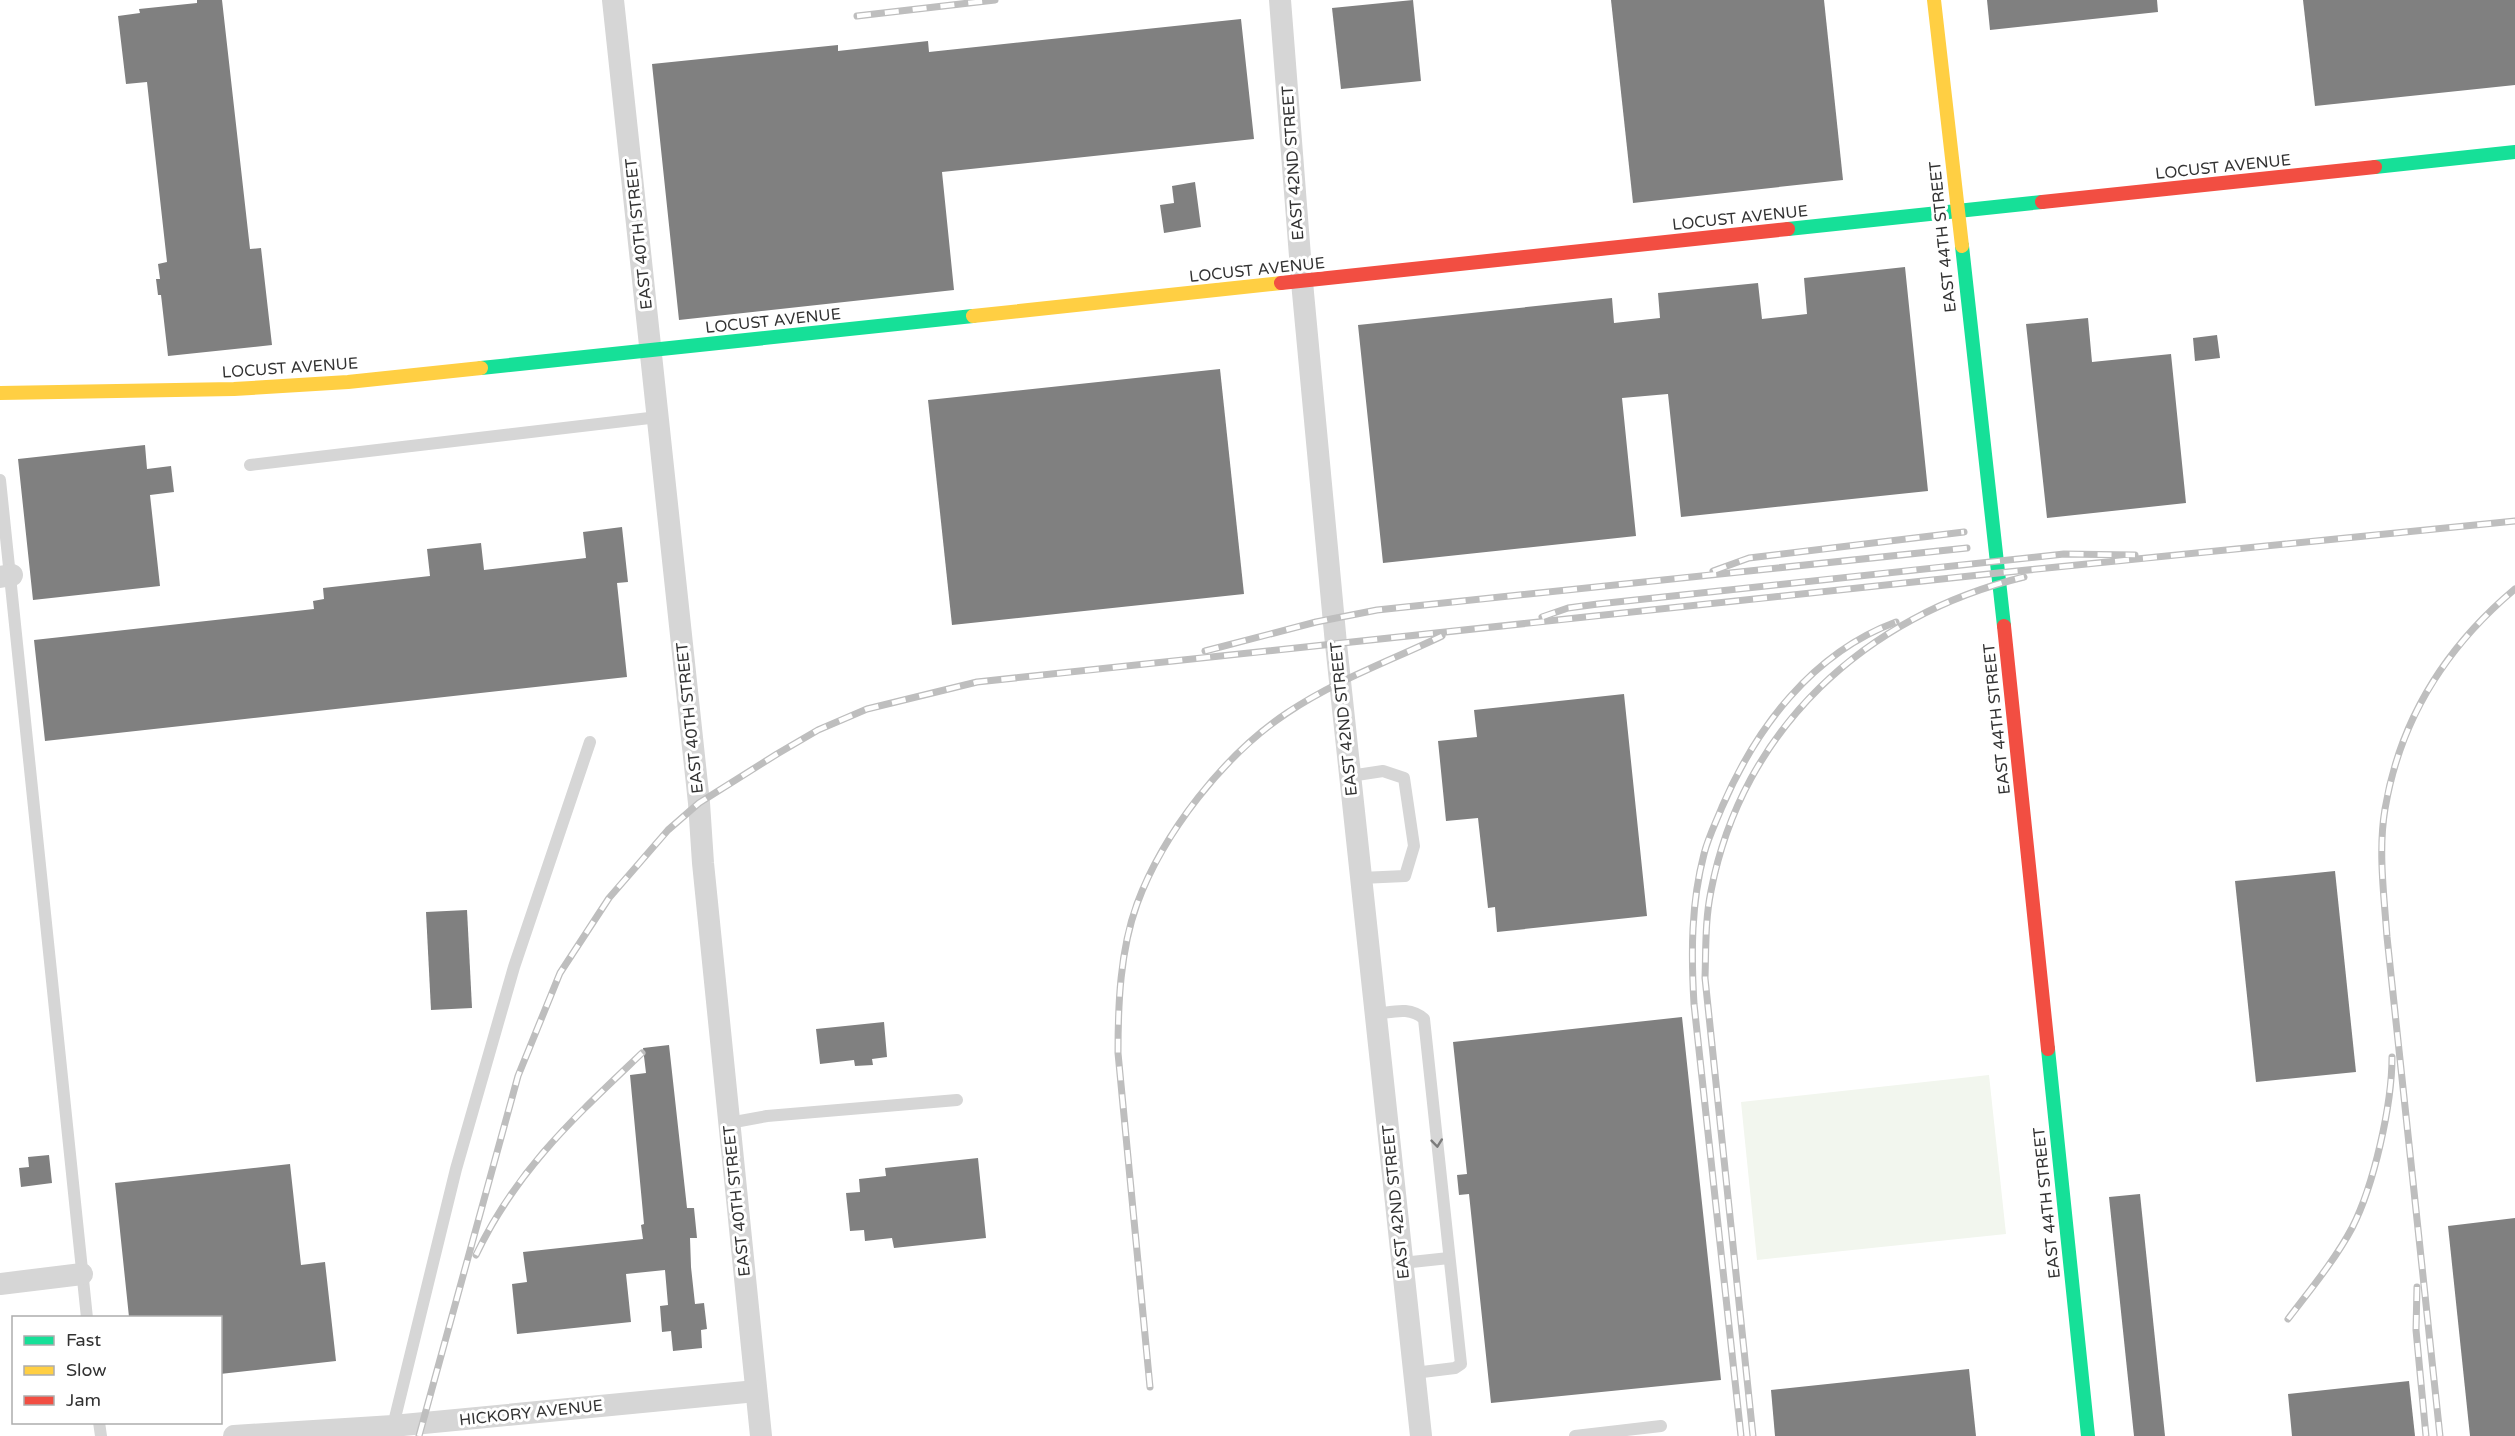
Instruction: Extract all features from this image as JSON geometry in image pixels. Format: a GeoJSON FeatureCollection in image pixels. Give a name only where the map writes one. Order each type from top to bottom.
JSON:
{"type":"FeatureCollection","features":[{"type":"Feature","properties":{"kind":"street","name":"EAST 40TH STREET"},"geometry":{"type":"LineString","coordinates":[[613,0],[699,803],[761,1436]]}},
{"type":"Feature","properties":{"kind":"street","name":"EAST 42ND STREET"},"geometry":{"type":"LineString","coordinates":[[1280,0],[1302,282],[1350,776],[1421,1436]]}},
{"type":"Feature","properties":{"kind":"street","name":"EAST 44TH STREET"},"geometry":{"type":"LineString","coordinates":[[1934,0],[1998,573],[2088,1436]]}},
{"type":"Feature","properties":{"kind":"street","name":"LOCUST AVENUE"},"geometry":{"type":"LineString","coordinates":[[0,393],[295,387],[2515,152]]}},
{"type":"Feature","properties":{"kind":"street"},"geometry":{"type":"LineString","coordinates":[[0,1284],[82,1274]]}},
{"type":"Feature","properties":{"kind":"street","name":"HICKORY AVENUE"},"geometry":{"type":"LineString","coordinates":[[234,1436],[393,1426],[756,1391]]}},
{"type":"Feature","properties":{"kind":"lane"},"geometry":{"type":"LineString","coordinates":[[250,465],[658,417]]}},
{"type":"Feature","properties":{"kind":"lane"},"geometry":{"type":"LineString","coordinates":[[0,480],[6,576],[87,1316]]}},
{"type":"Feature","properties":{"kind":"lane"},"geometry":{"type":"LineString","coordinates":[[393,1426],[459,1158],[514,968],[590,742]]}},
{"type":"Feature","properties":{"kind":"lane"},"geometry":{"type":"LineString","coordinates":[[1350,776],[1383,771],[1404,778],[1413,846],[1405,876],[1361,878]]}},
{"type":"Feature","properties":{"kind":"lane"},"geometry":{"type":"LineString","coordinates":[[1376,1014],[1407,1011],[1416,1012],[1424,1019],[1461,1364],[1455,1368],[1414,1373]]}},
{"type":"Feature","properties":{"kind":"lane"},"geometry":{"type":"LineString","coordinates":[[729,1123],[767,1116],[957,1100]]}},
{"type":"Feature","properties":{"kind":"lane"},"geometry":{"type":"LineString","coordinates":[[1402,1263],[1449,1258]]}},
{"type":"Feature","properties":{"kind":"lane"},"geometry":{"type":"LineString","coordinates":[[1575,1436],[1661,1426]]}},
{"type":"Feature","properties":{"kind":"shaded area"},"geometry":{"type":"Polygon","coordinates":[[[1989,1075],[2006,1234],[1757,1260],[1741,1102],[1989,1075]]]}},
{"type":"Feature","properties":{"kind":"building"},"geometry":{"type":"Polygon","coordinates":[[[197,0],[222,0],[250,249],[261,248],[272,345],[168,356],[161,295],[158,295],[156,279],[160,279],[158,264],[167,262],[147,82],[126,84],[118,16],[140,13],[139,9],[197,3],[197,0]]]}},
{"type":"Feature","properties":{"kind":"building"},"geometry":{"type":"Polygon","coordinates":[[[1413,0],[1421,81],[1341,89],[1332,8],[1413,0]]]}},
{"type":"Feature","properties":{"kind":"building"},"geometry":{"type":"Polygon","coordinates":[[[1611,0],[1824,0],[1843,180],[1633,203],[1611,0]]]}},
{"type":"Feature","properties":{"kind":"building"},"geometry":{"type":"Polygon","coordinates":[[[1987,0],[2157,0],[2158,12],[1990,30],[1987,0]]]}},
{"type":"Feature","properties":{"kind":"building"},"geometry":{"type":"Polygon","coordinates":[[[2303,0],[2515,0],[2515,85],[2315,106],[2303,0]]]}},
{"type":"Feature","properties":{"kind":"building"},"geometry":{"type":"Polygon","coordinates":[[[1241,19],[1254,139],[942,172],[954,290],[679,320],[652,64],[838,45],[838,51],[928,41],[929,52],[1241,19]]]}},
{"type":"Feature","properties":{"kind":"building"},"geometry":{"type":"Polygon","coordinates":[[[1195,182],[1201,227],[1164,233],[1160,205],[1174,203],[1172,186],[1195,182]]]}},
{"type":"Feature","properties":{"kind":"building"},"geometry":{"type":"Polygon","coordinates":[[[1905,267],[1928,491],[1681,517],[1668,394],[1622,398],[1636,536],[1383,563],[1358,325],[1612,298],[1614,323],[1660,318],[1658,293],[1758,283],[1762,319],[1807,314],[1804,278],[1905,267]]]}},
{"type":"Feature","properties":{"kind":"building"},"geometry":{"type":"Polygon","coordinates":[[[2088,318],[2092,362],[2171,354],[2186,503],[2047,518],[2026,324],[2088,318]]]}},
{"type":"Feature","properties":{"kind":"building"},"geometry":{"type":"Polygon","coordinates":[[[2217,335],[2220,358],[2195,361],[2193,338],[2217,335]]]}},
{"type":"Feature","properties":{"kind":"building"},"geometry":{"type":"Polygon","coordinates":[[[1220,369],[1244,594],[952,625],[928,400],[1220,369]]]}},
{"type":"Feature","properties":{"kind":"building"},"geometry":{"type":"Polygon","coordinates":[[[145,445],[147,469],[171,466],[174,492],[150,495],[160,586],[33,600],[18,459],[145,445]]]}},
{"type":"Feature","properties":{"kind":"building"},"geometry":{"type":"Polygon","coordinates":[[[622,527],[628,582],[617,583],[627,677],[45,741],[34,640],[314,609],[313,601],[324,599],[323,588],[430,576],[427,549],[481,543],[484,570],[586,558],[583,532],[622,527]]]}},
{"type":"Feature","properties":{"kind":"building"},"geometry":{"type":"Polygon","coordinates":[[[1624,694],[1647,916],[1497,932],[1495,907],[1488,908],[1478,818],[1446,821],[1438,741],[1477,737],[1474,710],[1624,694]]]}},
{"type":"Feature","properties":{"kind":"building"},"geometry":{"type":"Polygon","coordinates":[[[2335,871],[2356,1072],[2256,1082],[2235,881],[2335,871]]]}},
{"type":"Feature","properties":{"kind":"building"},"geometry":{"type":"Polygon","coordinates":[[[467,910],[472,1008],[431,1010],[426,912],[467,910]]]}},
{"type":"Feature","properties":{"kind":"building"},"geometry":{"type":"Polygon","coordinates":[[[1682,1017],[1721,1380],[1491,1403],[1469,1194],[1459,1195],[1457,1175],[1467,1174],[1453,1042],[1682,1017]]]}},
{"type":"Feature","properties":{"kind":"building"},"geometry":{"type":"Polygon","coordinates":[[[884,1022],[887,1057],[872,1059],[873,1065],[855,1066],[854,1060],[820,1064],[816,1029],[884,1022]]]}},
{"type":"Feature","properties":{"kind":"building"},"geometry":{"type":"Polygon","coordinates":[[[669,1045],[687,1208],[694,1208],[697,1238],[690,1238],[691,1267],[695,1304],[704,1303],[707,1329],[701,1330],[702,1348],[673,1351],[671,1331],[662,1332],[660,1306],[668,1305],[665,1270],[626,1274],[631,1322],[517,1334],[512,1284],[527,1282],[523,1252],[643,1239],[641,1225],[644,1224],[630,1075],[646,1073],[643,1048],[669,1045]]]}},
{"type":"Feature","properties":{"kind":"building"},"geometry":{"type":"Polygon","coordinates":[[[49,1155],[52,1183],[21,1187],[19,1168],[29,1167],[28,1157],[49,1155]]]}},
{"type":"Feature","properties":{"kind":"building"},"geometry":{"type":"Polygon","coordinates":[[[978,1158],[986,1238],[894,1248],[892,1238],[865,1241],[864,1230],[850,1231],[846,1193],[860,1192],[859,1179],[886,1176],[885,1168],[978,1158]]]}},
{"type":"Feature","properties":{"kind":"building"},"geometry":{"type":"Polygon","coordinates":[[[290,1164],[301,1265],[325,1262],[336,1361],[222,1374],[222,1316],[129,1316],[115,1183],[290,1164]]]}},
{"type":"Feature","properties":{"kind":"building"},"geometry":{"type":"Polygon","coordinates":[[[2140,1194],[2165,1436],[2134,1436],[2109,1197],[2140,1194]]]}},
{"type":"Feature","properties":{"kind":"building"},"geometry":{"type":"Polygon","coordinates":[[[2515,1218],[2515,1436],[2470,1436],[2448,1226],[2515,1218]]]}},
{"type":"Feature","properties":{"kind":"building"},"geometry":{"type":"Polygon","coordinates":[[[1969,1369],[1976,1436],[1775,1436],[1771,1390],[1969,1369]]]}},
{"type":"Feature","properties":{"kind":"building"},"geometry":{"type":"Polygon","coordinates":[[[2409,1381],[2415,1436],[2292,1436],[2288,1394],[2409,1381]]]}},
{"type":"Feature","properties":{"kind":"railway"},"geometry":{"type":"LineString","coordinates":[[857,16],[995,0]]}},
{"type":"Feature","properties":{"kind":"railway"},"geometry":{"type":"LineString","coordinates":[[419,1436],[518,1076],[560,973],[609,898],[668,830],[699,803],[818,730],[867,709],[977,682],[1998,573],[2515,521]]}},
{"type":"Feature","properties":{"kind":"railway"},"geometry":{"type":"LineString","coordinates":[[1713,571],[1749,558],[1964,532]]}},
{"type":"Feature","properties":{"kind":"railway"},"geometry":{"type":"LineString","coordinates":[[1205,651],[1316,622],[1377,610],[1967,548]]}},
{"type":"Feature","properties":{"kind":"railway"},"geometry":{"type":"LineString","coordinates":[[1542,617],[1568,608],[1598,604],[2064,554],[2135,555]]}},
{"type":"Feature","properties":{"kind":"railway"},"geometry":{"type":"LineString","coordinates":[[1753,1436],[1705,978],[1709,902],[1727,833],[1751,779],[1782,730],[1820,688],[1864,650],[1913,619],[1966,595],[2024,577]]}},
{"type":"Feature","properties":{"kind":"railway"},"geometry":{"type":"LineString","coordinates":[[2440,1436],[2387,937],[2382,873],[2383,825],[2392,776],[2402,745],[2430,687],[2468,635],[2515,589]]}},
{"type":"Feature","properties":{"kind":"railway"},"geometry":{"type":"LineString","coordinates":[[1741,1436],[1694,1004],[1693,929],[1700,873],[1708,842],[1736,778],[1752,749],[1790,696],[1838,653],[1896,622]]}},
{"type":"Feature","properties":{"kind":"railway"},"geometry":{"type":"LineString","coordinates":[[1150,1387],[1118,1053],[1124,959],[1137,904],[1148,877],[1179,823],[1219,773],[1264,730],[1306,701],[1442,636]]}},
{"type":"Feature","properties":{"kind":"railway"},"geometry":{"type":"LineString","coordinates":[[476,1255],[492,1224],[529,1170],[570,1123],[642,1053]]}},
{"type":"Feature","properties":{"kind":"railway"},"geometry":{"type":"LineString","coordinates":[[2288,1319],[2338,1252],[2352,1228],[2368,1190],[2385,1121],[2392,1057]]}},
{"type":"Feature","properties":{"kind":"railway"},"geometry":{"type":"LineString","coordinates":[[2417,1287],[2416,1330],[2426,1436]]}},
{"type":"Feature","properties":{"kind":"traffic: fast"},"geometry":{"type":"LineString","coordinates":[[2375,167],[2515,152]]}},
{"type":"Feature","properties":{"kind":"traffic: fast"},"geometry":{"type":"LineString","coordinates":[[1788,229],[2042,202]]}},
{"type":"Feature","properties":{"kind":"traffic: fast"},"geometry":{"type":"LineString","coordinates":[[1962,246],[2004,626]]}},
{"type":"Feature","properties":{"kind":"traffic: fast"},"geometry":{"type":"LineString","coordinates":[[481,368],[973,316]]}},
{"type":"Feature","properties":{"kind":"traffic: fast"},"geometry":{"type":"LineString","coordinates":[[2048,1049],[2088,1436]]}},
{"type":"Feature","properties":{"kind":"traffic: slow"},"geometry":{"type":"LineString","coordinates":[[1934,0],[1962,246]]}},
{"type":"Feature","properties":{"kind":"traffic: slow"},"geometry":{"type":"LineString","coordinates":[[973,316],[1281,283]]}},
{"type":"Feature","properties":{"kind":"traffic: slow"},"geometry":{"type":"LineString","coordinates":[[0,393],[234,389],[348,382],[481,368]]}},
{"type":"Feature","properties":{"kind":"traffic: jam"},"geometry":{"type":"LineString","coordinates":[[2042,202],[2375,167]]}},
{"type":"Feature","properties":{"kind":"traffic: jam"},"geometry":{"type":"LineString","coordinates":[[1281,283],[1788,229]]}},
{"type":"Feature","properties":{"kind":"traffic: jam"},"geometry":{"type":"LineString","coordinates":[[2004,626],[2048,1049]]}}]}
